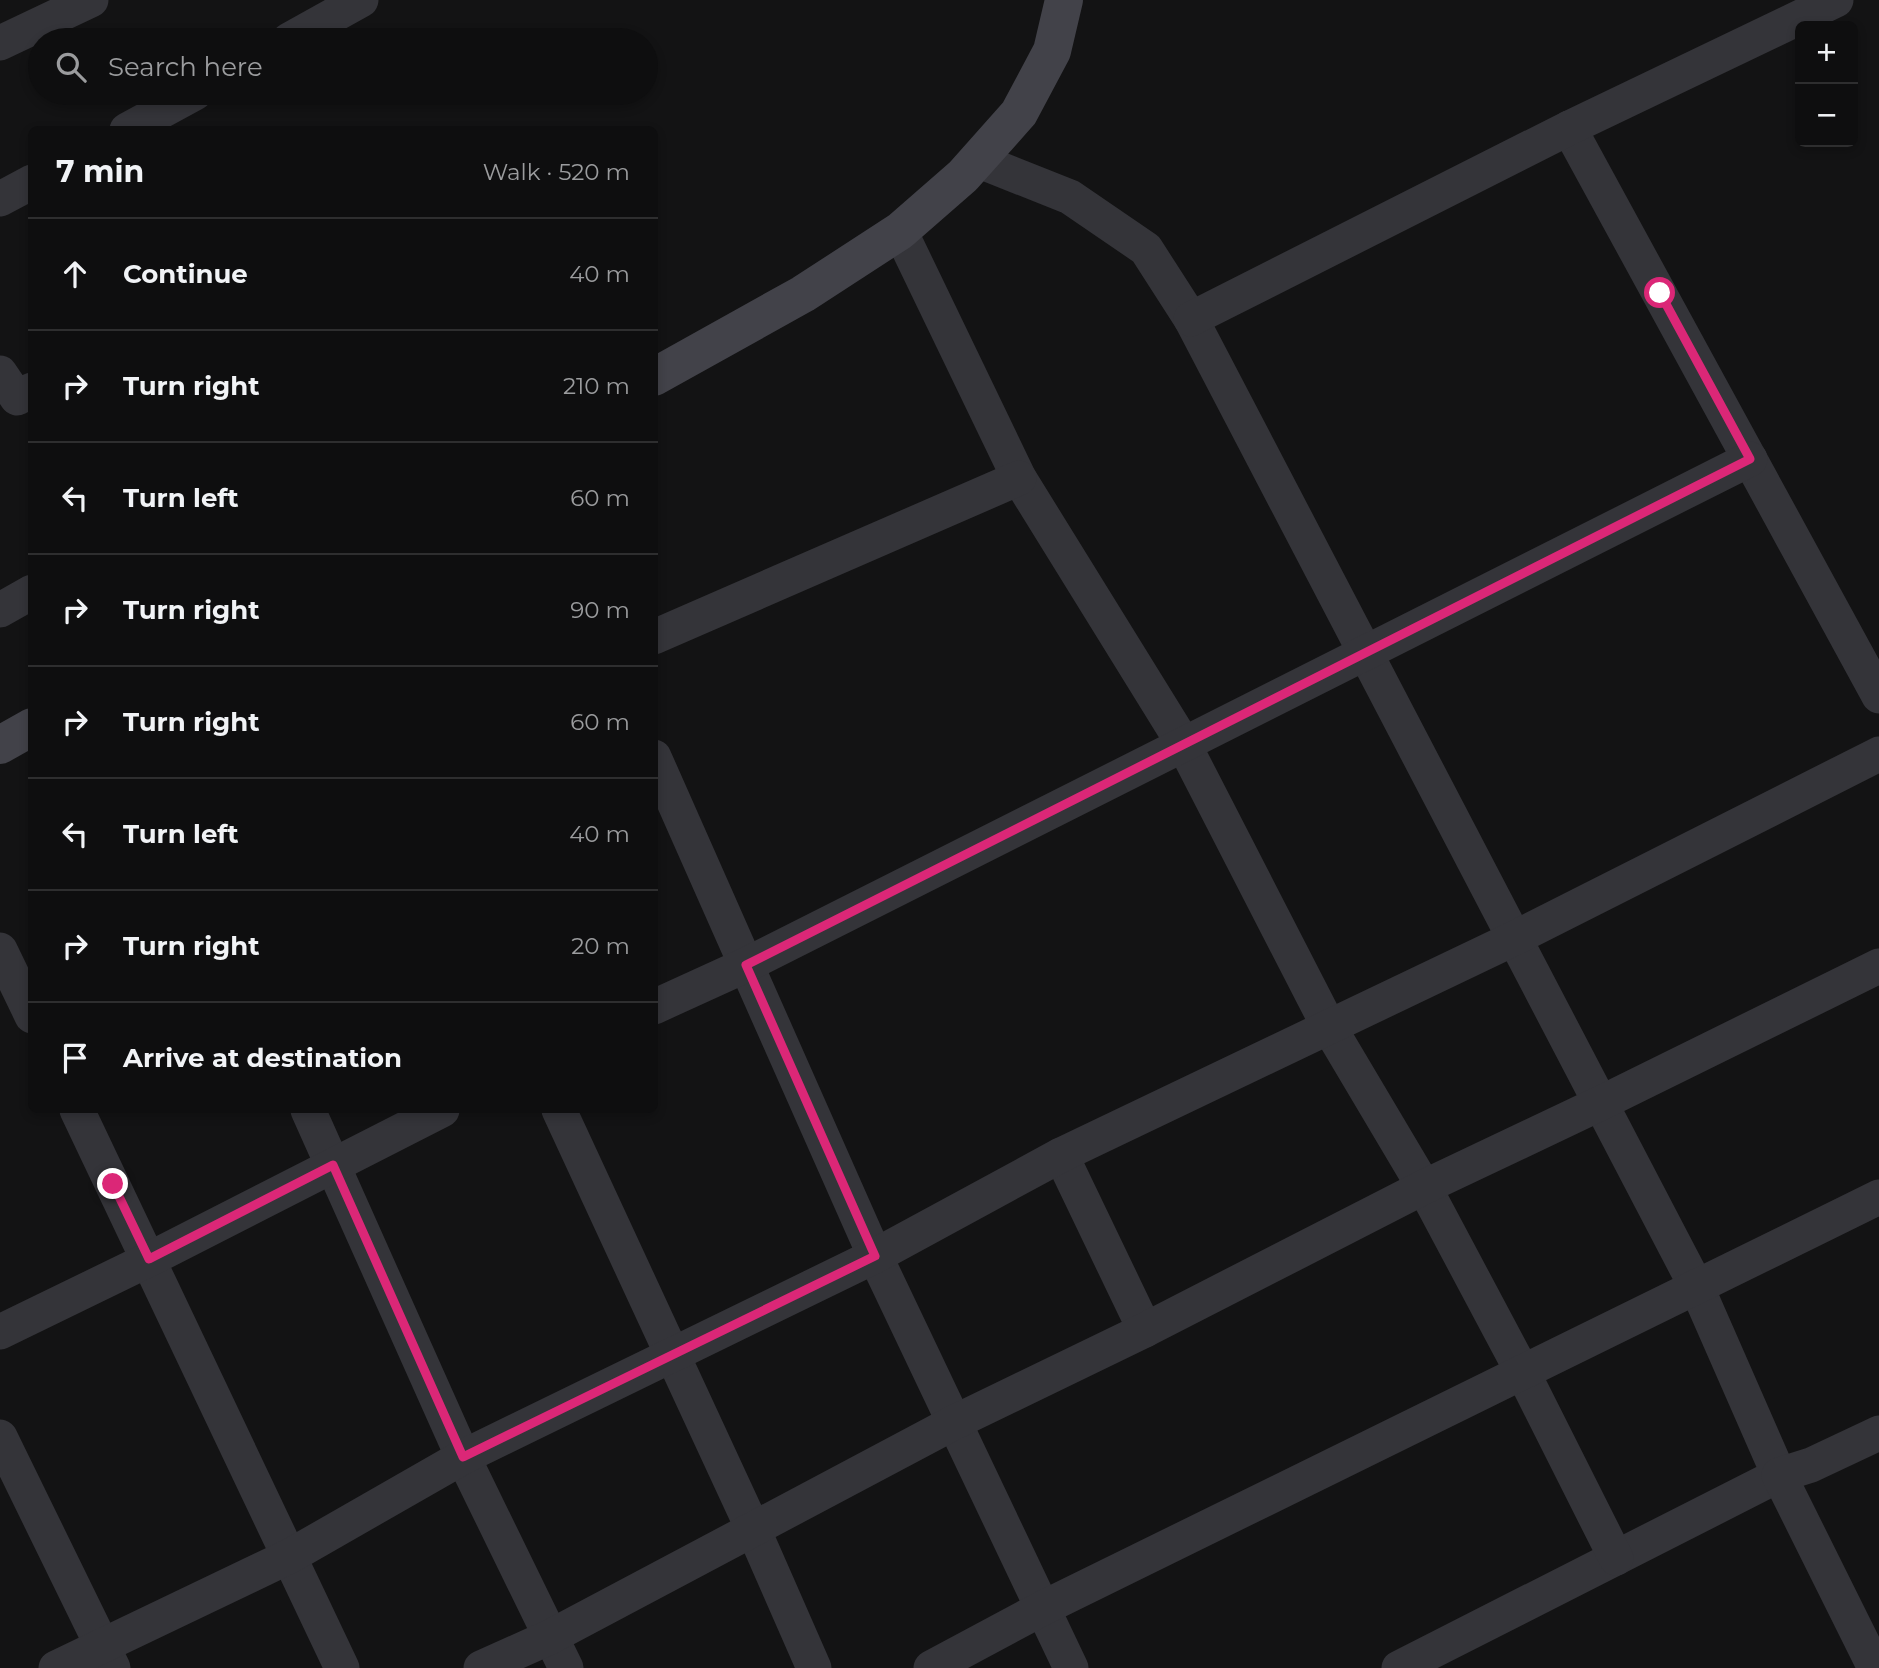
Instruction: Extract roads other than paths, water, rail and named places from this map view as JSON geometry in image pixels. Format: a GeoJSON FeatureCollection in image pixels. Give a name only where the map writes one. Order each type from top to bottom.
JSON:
{"type":"FeatureCollection","features":[{"type":"Feature","properties":{"kind":"street"},"geometry":{"type":"LineString","coordinates":[[32,28],[91,0]]}},
{"type":"Feature","properties":{"kind":"street"},"geometry":{"type":"LineString","coordinates":[[658,375],[803,294],[900,231],[977,160],[1019,113],[1052,51],[1064,0]]}},
{"type":"Feature","properties":{"kind":"street"},"geometry":{"type":"LineString","coordinates":[[1191,319],[1569,128],[1836,0]]}},
{"type":"Feature","properties":{"kind":"street"},"geometry":{"type":"LineString","coordinates":[[307,28],[341,5]]}},
{"type":"Feature","properties":{"kind":"street"},"geometry":{"type":"LineString","coordinates":[[0,43],[28,30]]}},
{"type":"Feature","properties":{"kind":"street"},"geometry":{"type":"LineString","coordinates":[[134,126],[173,105]]}},
{"type":"Feature","properties":{"kind":"street"},"geometry":{"type":"LineString","coordinates":[[1569,128],[1879,696]]}},
{"type":"Feature","properties":{"kind":"street"},"geometry":{"type":"LineString","coordinates":[[977,160],[1070,197],[1146,249],[1191,319],[1697,1287],[1779,1475],[1875,1668]]}},
{"type":"Feature","properties":{"kind":"street"},"geometry":{"type":"LineString","coordinates":[[0,199],[28,184]]}},
{"type":"Feature","properties":{"kind":"street"},"geometry":{"type":"LineString","coordinates":[[900,231],[1019,478],[1183,743],[1329,1027],[1424,1187],[1523,1373],[1616,1558]]}},
{"type":"Feature","properties":{"kind":"street"},"geometry":{"type":"LineString","coordinates":[[658,1005],[746,965],[1750,459]]}},
{"type":"Feature","properties":{"kind":"street"},"geometry":{"type":"LineString","coordinates":[[658,635],[1019,478]]}},
{"type":"Feature","properties":{"kind":"street"},"geometry":{"type":"LineString","coordinates":[[0,610],[28,594]]}},
{"type":"Feature","properties":{"kind":"street"},"geometry":{"type":"LineString","coordinates":[[0,745],[28,729]]}},
{"type":"Feature","properties":{"kind":"street"},"geometry":{"type":"LineString","coordinates":[[56,1668],[108,1656],[463,1457],[875,1256],[1061,1155],[1515,938],[1879,754]]}},
{"type":"Feature","properties":{"kind":"street"},"geometry":{"type":"LineString","coordinates":[[658,766],[875,1256],[1071,1668]]}},
{"type":"Feature","properties":{"kind":"street"},"geometry":{"type":"LineString","coordinates":[[10,958],[28,1005]]}},
{"type":"Feature","properties":{"kind":"street"},"geometry":{"type":"LineString","coordinates":[[481,1668],[550,1637],[955,1422],[1145,1330],[1424,1187],[1879,966]]}},
{"type":"Feature","properties":{"kind":"street"},"geometry":{"type":"LineString","coordinates":[[78,1113],[342,1668]]}},
{"type":"Feature","properties":{"kind":"street"},"geometry":{"type":"LineString","coordinates":[[308,1113],[463,1457],[566,1668]]}},
{"type":"Feature","properties":{"kind":"street"},"geometry":{"type":"LineString","coordinates":[[0,1332],[436,1113]]}},
{"type":"Feature","properties":{"kind":"street"},"geometry":{"type":"LineString","coordinates":[[560,1113],[753,1529],[814,1668]]}},
{"type":"Feature","properties":{"kind":"street"},"geometry":{"type":"LineString","coordinates":[[1061,1155],[1145,1330]]}},
{"type":"Feature","properties":{"kind":"street"},"geometry":{"type":"LineString","coordinates":[[931,1668],[1043,1608],[1879,1196]]}},
{"type":"Feature","properties":{"kind":"street"},"geometry":{"type":"LineString","coordinates":[[1399,1668],[1779,1475],[1811,1465],[1879,1433]]}},
{"type":"Feature","properties":{"kind":"street"},"geometry":{"type":"LineString","coordinates":[[0,1437],[108,1656]]}}]}
